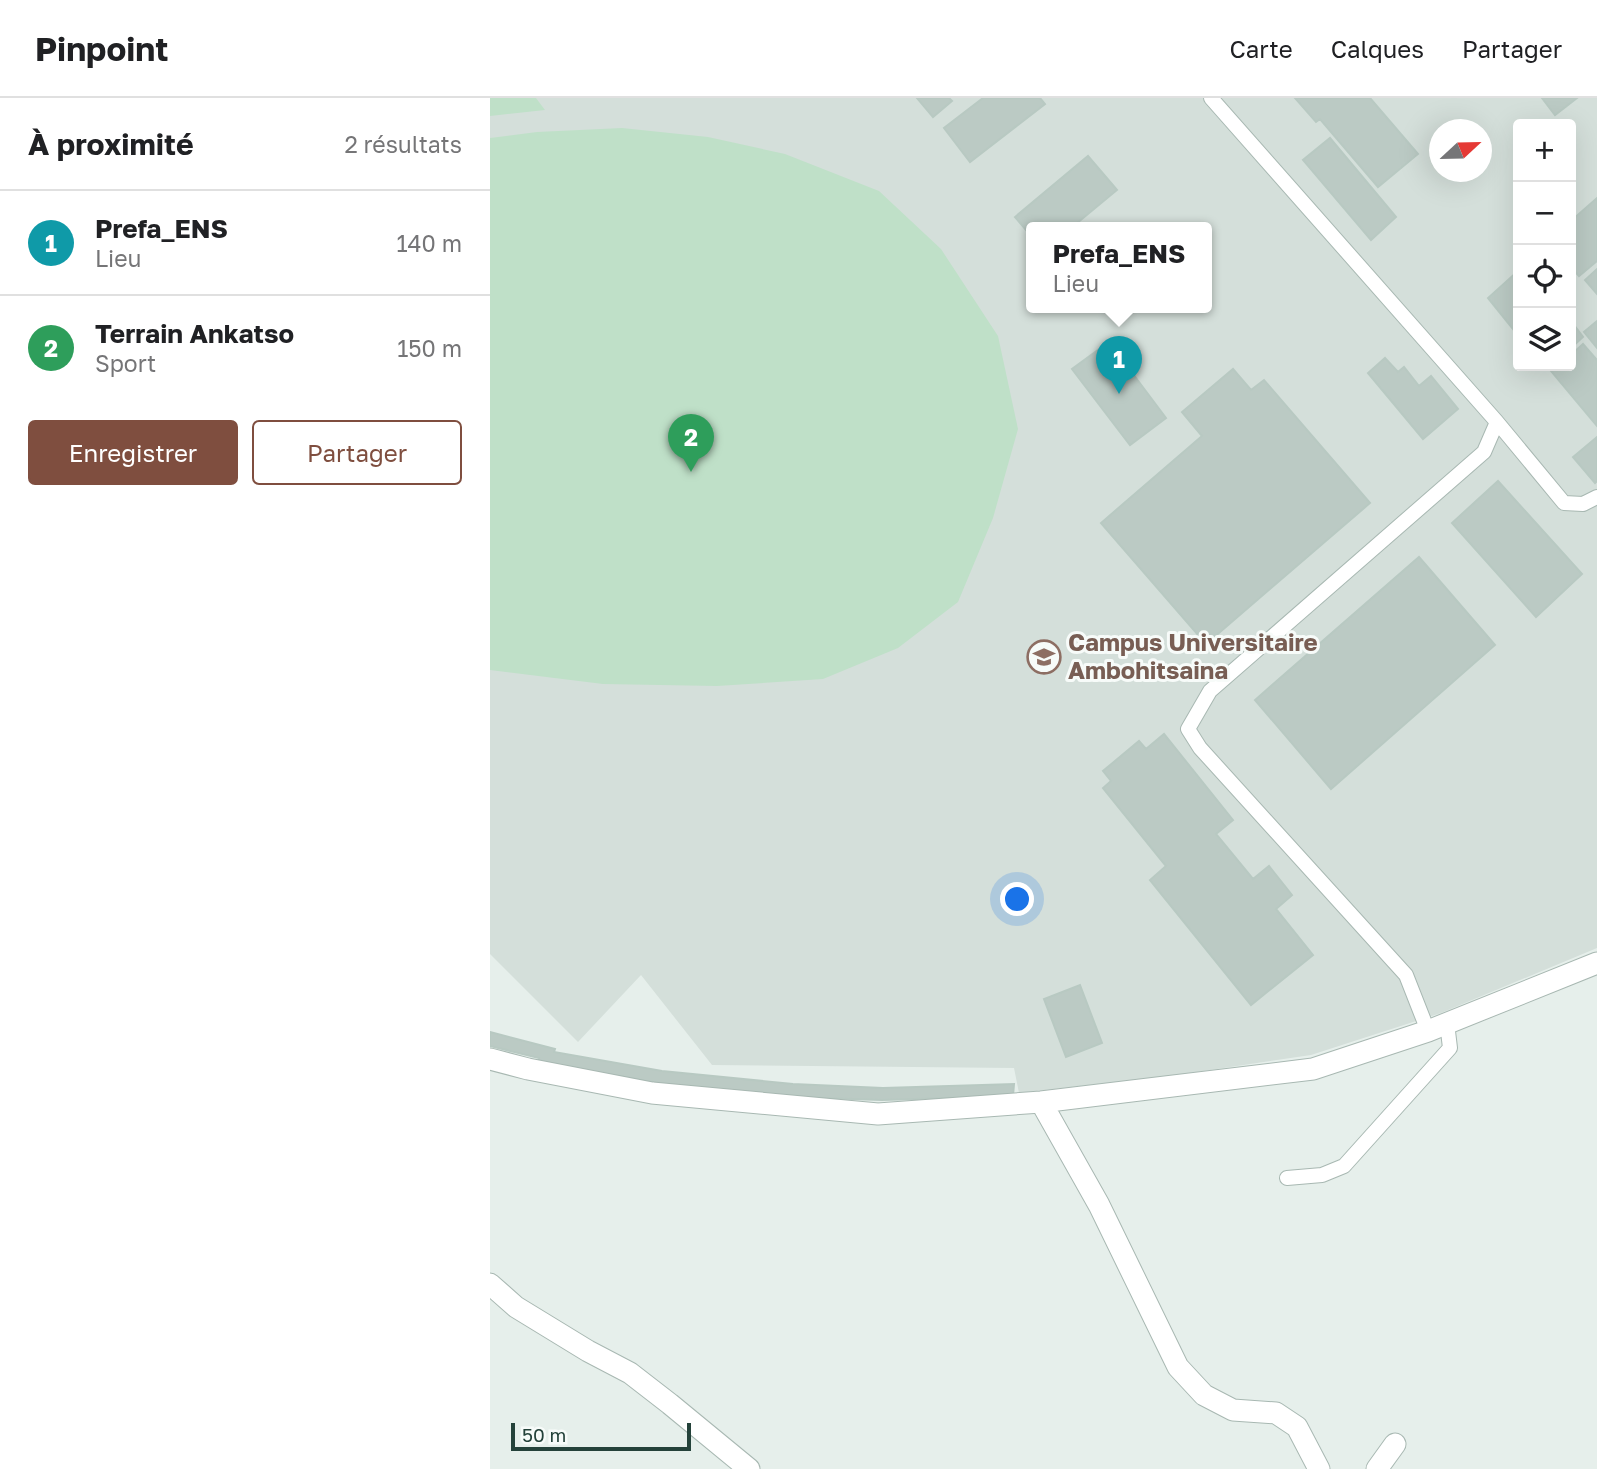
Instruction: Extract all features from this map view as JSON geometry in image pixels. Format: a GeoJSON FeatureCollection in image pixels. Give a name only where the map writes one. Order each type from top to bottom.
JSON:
{"type":"FeatureCollection","features":[{"type":"Feature","properties":{"kind":"street"},"geometry":{"type":"LineString","coordinates":[[490,1059],[652,1093],[877,1114],[1041,1101],[1313,1069],[1438,1027],[1597,963]]}},
{"type":"Feature","properties":{"kind":"street"},"geometry":{"type":"LineString","coordinates":[[1041,1101],[1100,1205],[1178,1367],[1204,1395],[1233,1410],[1276,1413],[1297,1427],[1319,1469]]}},
{"type":"Feature","properties":{"kind":"street"},"geometry":{"type":"LineString","coordinates":[[490,1284],[516,1307],[630,1373],[749,1469]]}},
{"type":"Feature","properties":{"kind":"street"},"geometry":{"type":"LineString","coordinates":[[1377,1469],[1395,1444]]}},
{"type":"Feature","properties":{"kind":"lane"},"geometry":{"type":"LineString","coordinates":[[1211,98],[1497,422],[1564,503],[1583,504],[1597,498]]}},
{"type":"Feature","properties":{"kind":"lane"},"geometry":{"type":"LineString","coordinates":[[1287,1178],[1322,1175],[1344,1166],[1450,1048],[1406,975],[1200,748],[1188,729],[1210,691],[1484,452],[1497,422]]}},
{"type":"Feature","properties":{"kind":"shaded area","name":"Campus Universitaire Ambohitsaina"},"geometry":{"type":"Polygon","coordinates":[[[490,98],[1597,98],[1597,948],[1441,1013],[1311,1055],[1177,1075],[1019,1093],[1014,1068],[712,1065],[641,975],[578,1042],[490,954],[490,98]]]}},
{"type":"Feature","properties":{"kind":"green space"},"geometry":{"type":"Polygon","coordinates":[[[490,98],[536,98],[545,110],[490,116],[490,98]]]}},
{"type":"Feature","properties":{"kind":"green space"},"geometry":{"type":"Polygon","coordinates":[[[622,128],[708,137],[785,154],[879,191],[941,249],[998,336],[1018,429],[993,518],[958,602],[898,648],[823,679],[717,686],[603,684],[490,670],[490,138],[537,132],[622,128]]]}},
{"type":"Feature","properties":{"kind":"building"},"geometry":{"type":"Polygon","coordinates":[[[917,98],[949,98],[952,101],[933,117],[917,98]]]}},
{"type":"Feature","properties":{"kind":"building"},"geometry":{"type":"Polygon","coordinates":[[[983,98],[1040,98],[1045,104],[970,162],[944,128],[983,98]]]}},
{"type":"Feature","properties":{"kind":"building"},"geometry":{"type":"Polygon","coordinates":[[[1295,98],[1370,98],[1418,154],[1378,187],[1320,119],[1316,122],[1295,98]]]}},
{"type":"Feature","properties":{"kind":"building"},"geometry":{"type":"Polygon","coordinates":[[[1542,98],[1577,98],[1555,115],[1542,98]]]}},
{"type":"Feature","properties":{"kind":"building"},"geometry":{"type":"Polygon","coordinates":[[[1330,138],[1396,217],[1371,240],[1303,160],[1330,138]]]}},
{"type":"Feature","properties":{"kind":"building"},"geometry":{"type":"Polygon","coordinates":[[[1088,156],[1117,190],[1078,222],[1026,222],[1026,230],[1015,217],[1088,156]]]}},
{"type":"Feature","properties":{"kind":"building"},"geometry":{"type":"Polygon","coordinates":[[[1597,198],[1597,261],[1579,276],[1576,273],[1576,217],[1597,198]]]}},
{"type":"Feature","properties":{"kind":"building"},"geometry":{"type":"Polygon","coordinates":[[[1597,269],[1597,294],[1585,280],[1597,269]]]}},
{"type":"Feature","properties":{"kind":"building"},"geometry":{"type":"Polygon","coordinates":[[[1513,276],[1513,329],[1488,298],[1513,276]]]}},
{"type":"Feature","properties":{"kind":"building"},"geometry":{"type":"Polygon","coordinates":[[[1597,321],[1597,348],[1584,332],[1597,321]]]}},
{"type":"Feature","properties":{"kind":"building"},"geometry":{"type":"Polygon","coordinates":[[[1576,328],[1583,337],[1576,343],[1576,328]]]}},
{"type":"Feature","properties":{"kind":"building"},"geometry":{"type":"Polygon","coordinates":[[[1109,342],[1166,418],[1130,445],[1072,369],[1109,342]]]}},
{"type":"Feature","properties":{"kind":"building"},"geometry":{"type":"Polygon","coordinates":[[[1583,344],[1597,360],[1597,426],[1551,371],[1576,371],[1576,350],[1583,344]]]}},
{"type":"Feature","properties":{"kind":"building"},"geometry":{"type":"Polygon","coordinates":[[[1385,358],[1398,372],[1404,367],[1419,386],[1431,376],[1458,409],[1423,439],[1368,373],[1385,358]]]}},
{"type":"Feature","properties":{"kind":"building"},"geometry":{"type":"Polygon","coordinates":[[[1233,369],[1251,390],[1264,380],[1370,503],[1206,644],[1101,523],[1202,436],[1182,412],[1233,369]]]}},
{"type":"Feature","properties":{"kind":"building"},"geometry":{"type":"Polygon","coordinates":[[[1597,437],[1597,481],[1595,483],[1573,457],[1597,437]]]}},
{"type":"Feature","properties":{"kind":"building"},"geometry":{"type":"Polygon","coordinates":[[[1498,481],[1582,574],[1536,617],[1452,523],[1498,481]]]}},
{"type":"Feature","properties":{"kind":"building"},"geometry":{"type":"Polygon","coordinates":[[[1419,557],[1495,645],[1331,789],[1255,700],[1419,557]]]}},
{"type":"Feature","properties":{"kind":"building"},"geometry":{"type":"Polygon","coordinates":[[[1164,734],[1233,820],[1216,834],[1253,879],[1269,866],[1292,895],[1276,909],[1313,955],[1251,1005],[1150,880],[1166,866],[1103,788],[1111,781],[1103,771],[1139,741],[1146,749],[1164,734]]]}},
{"type":"Feature","properties":{"kind":"building"},"geometry":{"type":"Polygon","coordinates":[[[1080,985],[1102,1043],[1066,1057],[1044,999],[1080,985]]]}},
{"type":"Feature","properties":{"kind":"building"},"geometry":{"type":"Polygon","coordinates":[[[490,1032],[555,1049],[554,1052],[662,1071],[793,1084],[883,1088],[1014,1084],[1013,1096],[882,1100],[792,1097],[670,1085],[538,1062],[539,1058],[490,1046],[490,1032]]]}},
{"type":"Feature","properties":{"kind":"place","name":"Prefa_ENS"},"geometry":{"type":"Point","coordinates":[1119,394]}},
{"type":"Feature","properties":{"kind":"place","name":"Terrain Ankatso"},"geometry":{"type":"Point","coordinates":[691,472]}},
{"type":"Feature","properties":{"kind":"place","name":"Campus Universitaire Ambohitsaina"},"geometry":{"type":"Point","coordinates":[1044,657]}}]}
